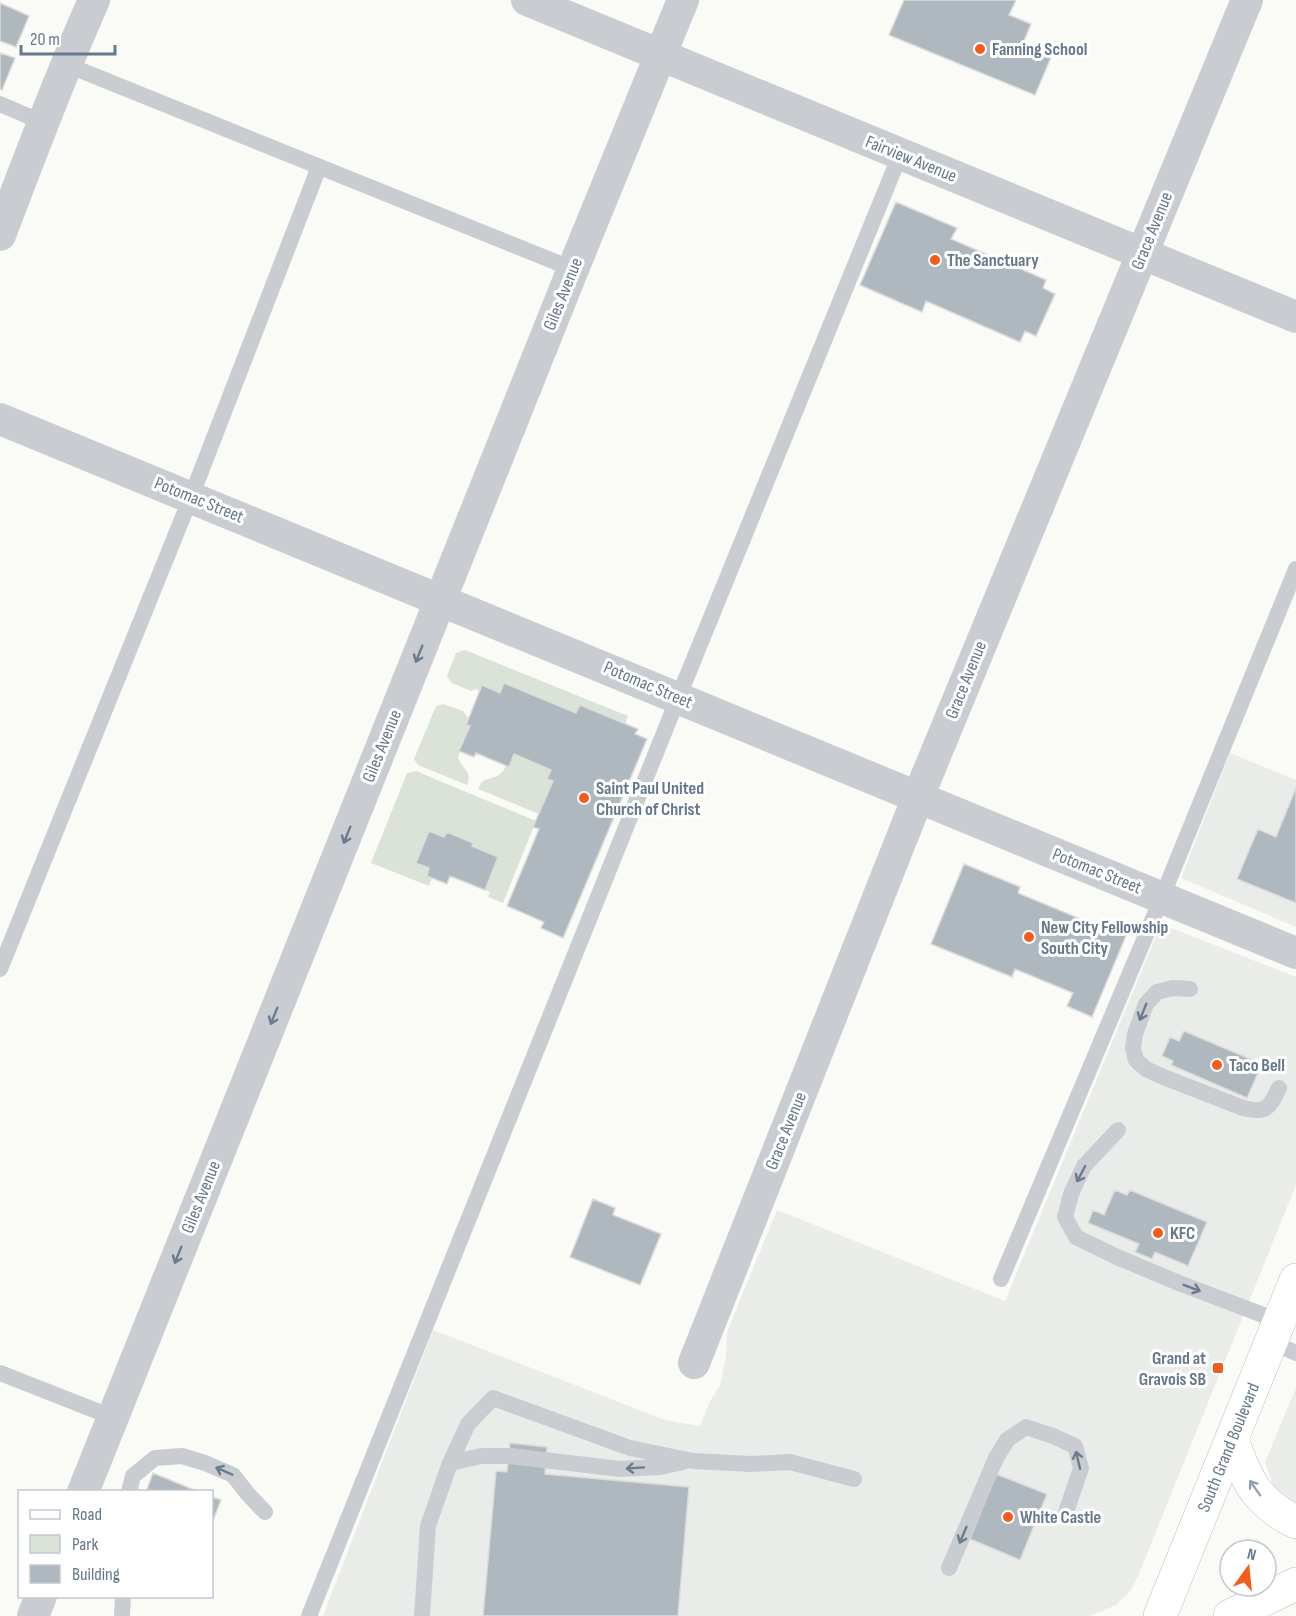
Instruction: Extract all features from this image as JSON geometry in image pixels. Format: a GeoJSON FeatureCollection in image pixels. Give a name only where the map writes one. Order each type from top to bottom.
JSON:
{"type":"FeatureCollection","features":[{"type":"Feature","properties":{"kind":"main road","name":"South Grand Boulevard"},"geometry":{"type":"LineString","coordinates":[[1160,1616],[1232,1440],[1282,1338],[1296,1280]]}},
{"type":"Feature","properties":{"kind":"main road"},"geometry":{"type":"LineString","coordinates":[[1232,1440],[1252,1485],[1271,1506],[1296,1522]]}},
{"type":"Feature","properties":{"kind":"main road"},"geometry":{"type":"LineString","coordinates":[[1230,1616],[1296,1584]]}},
{"type":"Feature","properties":{"kind":"street"},"geometry":{"type":"LineString","coordinates":[[0,235],[65,64],[94,0]]}},
{"type":"Feature","properties":{"kind":"street","name":"Fairview Avenue"},"geometry":{"type":"LineString","coordinates":[[527,0],[1296,316]]}},
{"type":"Feature","properties":{"kind":"street","name":"Giles Avenue"},"geometry":{"type":"LineString","coordinates":[[83,1490],[683,0]]}},
{"type":"Feature","properties":{"kind":"street","name":"Grace Avenue"},"geometry":{"type":"LineString","coordinates":[[694,1363],[918,797],[1247,0]]}},
{"type":"Feature","properties":{"kind":"street","name":"Potomac Street"},"geometry":{"type":"LineString","coordinates":[[0,418],[1296,952]]}},
{"type":"Feature","properties":{"kind":"street"},"geometry":{"type":"LineString","coordinates":[[33,1616],[39,1598]]}},
{"type":"Feature","properties":{"kind":"lane"},"geometry":{"type":"LineString","coordinates":[[65,64],[573,269]]}},
{"type":"Feature","properties":{"kind":"lane"},"geometry":{"type":"LineString","coordinates":[[0,104],[42,122]]}},
{"type":"Feature","properties":{"kind":"lane"},"geometry":{"type":"LineString","coordinates":[[309,1616],[678,698],[900,155]]}},
{"type":"Feature","properties":{"kind":"lane"},"geometry":{"type":"LineString","coordinates":[[0,969],[191,497],[319,167]]}},
{"type":"Feature","properties":{"kind":"lane"},"geometry":{"type":"LineString","coordinates":[[1002,1279],[1296,569]]}},
{"type":"Feature","properties":{"kind":"lane"},"geometry":{"type":"LineString","coordinates":[[1190,989],[1173,988],[1157,992],[1146,1004],[1135,1034],[1133,1048],[1136,1060],[1146,1069],[1161,1076],[1256,1112],[1265,1110],[1271,1104],[1279,1088]]}},
{"type":"Feature","properties":{"kind":"lane"},"geometry":{"type":"LineString","coordinates":[[1118,1130],[1084,1166],[1071,1194],[1065,1217],[1076,1237],[1169,1279],[1282,1338]]}},
{"type":"Feature","properties":{"kind":"lane"},"geometry":{"type":"LineString","coordinates":[[0,1373],[112,1418]]}},
{"type":"Feature","properties":{"kind":"lane"},"geometry":{"type":"LineString","coordinates":[[422,1616],[428,1526],[450,1463],[468,1424],[493,1398],[630,1448],[693,1461],[750,1464],[790,1462],[854,1479]]}},
{"type":"Feature","properties":{"kind":"lane"},"geometry":{"type":"LineString","coordinates":[[949,1568],[996,1458],[1007,1440],[1026,1427],[1075,1446],[1081,1468],[1065,1515]]}},
{"type":"Feature","properties":{"kind":"lane"},"geometry":{"type":"LineString","coordinates":[[129,1490],[133,1476],[155,1458],[182,1456],[233,1475],[265,1512]]}},
{"type":"Feature","properties":{"kind":"lane"},"geometry":{"type":"LineString","coordinates":[[450,1463],[481,1456],[510,1456],[620,1469],[660,1467],[693,1461]]}},
{"type":"Feature","properties":{"kind":"lane"},"geometry":{"type":"LineString","coordinates":[[122,1616],[123,1598]]}},
{"type":"Feature","properties":{"kind":"shaded area"},"geometry":{"type":"Polygon","coordinates":[[[1230,753],[1296,780],[1296,927],[1181,878],[1230,753]]]}},
{"type":"Feature","properties":{"kind":"shaded area"},"geometry":{"type":"Polygon","coordinates":[[[1161,924],[1296,977],[1296,1185],[1138,1576],[1130,1591],[1116,1605],[1090,1616],[323,1616],[433,1330],[665,1420],[700,1426],[710,1401],[720,1386],[726,1356],[727,1332],[777,1210],[1005,1301],[1161,924]]]}},
{"type":"Feature","properties":{"kind":"shaded area"},"geometry":{"type":"Polygon","coordinates":[[[1296,1388],[1296,1504],[1275,1491],[1265,1462],[1296,1388]]]}},
{"type":"Feature","properties":{"kind":"green space"},"geometry":{"type":"Polygon","coordinates":[[[465,650],[628,716],[625,724],[580,705],[576,713],[505,683],[500,693],[483,685],[480,691],[476,689],[471,691],[452,683],[447,676],[456,653],[465,650]]]}},
{"type":"Feature","properties":{"kind":"green space"},"geometry":{"type":"Polygon","coordinates":[[[443,704],[463,711],[468,718],[466,724],[470,726],[458,757],[469,776],[467,785],[418,765],[414,759],[436,706],[443,704]]]}},
{"type":"Feature","properties":{"kind":"green space"},"geometry":{"type":"Polygon","coordinates":[[[514,754],[551,770],[547,779],[553,781],[539,814],[478,789],[484,781],[499,775],[506,766],[509,767],[514,754]]]}},
{"type":"Feature","properties":{"kind":"green space"},"geometry":{"type":"Polygon","coordinates":[[[416,771],[536,821],[503,903],[488,897],[490,892],[485,890],[497,857],[472,846],[473,842],[447,832],[444,837],[429,831],[416,862],[429,868],[427,875],[432,878],[429,886],[371,863],[407,773],[416,771]]]}},
{"type":"Feature","properties":{"kind":"building","name":"Fanning School"},"geometry":{"type":"Polygon","coordinates":[[[904,0],[1016,0],[1009,15],[1031,24],[1023,43],[1052,55],[1035,95],[889,35],[904,0]]]}},
{"type":"Feature","properties":{"kind":"building"},"geometry":{"type":"Polygon","coordinates":[[[0,3],[29,16],[16,47],[0,41],[0,3]]]}},
{"type":"Feature","properties":{"kind":"building"},"geometry":{"type":"Polygon","coordinates":[[[0,53],[15,58],[2,90],[0,89],[0,53]]]}},
{"type":"Feature","properties":{"kind":"building","name":"The Sanctuary"},"geometry":{"type":"Polygon","coordinates":[[[896,202],[957,228],[951,239],[1046,280],[1043,288],[1055,294],[1036,336],[1025,331],[1020,342],[926,301],[922,312],[860,285],[896,202]]]}},
{"type":"Feature","properties":{"kind":"building","name":"Saint Paul United Church of Christ"},"geometry":{"type":"Polygon","coordinates":[[[504,683],[576,713],[580,705],[638,729],[635,734],[647,739],[563,938],[541,928],[544,922],[507,906],[539,829],[533,827],[553,781],[547,779],[551,770],[514,754],[509,767],[476,753],[474,757],[459,751],[470,726],[466,725],[482,685],[500,693],[504,683]]]}},
{"type":"Feature","properties":{"kind":"building"},"geometry":{"type":"Polygon","coordinates":[[[1296,788],[1296,903],[1237,879],[1258,829],[1276,837],[1296,788]]]}},
{"type":"Feature","properties":{"kind":"building"},"geometry":{"type":"Polygon","coordinates":[[[429,831],[444,837],[447,832],[498,857],[485,890],[450,876],[447,884],[427,876],[429,868],[416,863],[429,831]]]}},
{"type":"Feature","properties":{"kind":"building","name":"New City Fellowship South City"},"geometry":{"type":"Polygon","coordinates":[[[964,864],[1020,887],[1018,893],[1102,928],[1105,921],[1128,931],[1092,1017],[1067,1006],[1073,993],[1015,969],[1012,977],[931,944],[964,864]]]}},
{"type":"Feature","properties":{"kind":"building","name":"Taco Bell"},"geometry":{"type":"Polygon","coordinates":[[[1184,1031],[1262,1064],[1247,1098],[1171,1065],[1173,1061],[1162,1056],[1170,1037],[1179,1041],[1184,1031]]]}},
{"type":"Feature","properties":{"kind":"building","name":"KFC"},"geometry":{"type":"Polygon","coordinates":[[[1115,1190],[1127,1195],[1130,1190],[1207,1222],[1188,1266],[1155,1252],[1152,1259],[1135,1252],[1139,1244],[1088,1223],[1093,1210],[1104,1215],[1115,1190]]]}},
{"type":"Feature","properties":{"kind":"building"},"geometry":{"type":"Polygon","coordinates":[[[593,1199],[615,1208],[613,1215],[661,1234],[640,1285],[570,1257],[593,1199]]]}},
{"type":"Feature","properties":{"kind":"building"},"geometry":{"type":"Polygon","coordinates":[[[510,1443],[547,1447],[545,1474],[689,1487],[678,1616],[483,1616],[496,1471],[507,1472],[510,1443]]]}},
{"type":"Feature","properties":{"kind":"building"},"geometry":{"type":"Polygon","coordinates":[[[153,1473],[194,1490],[147,1490],[153,1473]]]}},
{"type":"Feature","properties":{"kind":"building","name":"White Castle"},"geometry":{"type":"Polygon","coordinates":[[[996,1474],[1047,1494],[1020,1560],[970,1539],[996,1474]]]}},
{"type":"Feature","properties":{"kind":"building"},"geometry":{"type":"Polygon","coordinates":[[[213,1497],[221,1500],[213,1520],[213,1497]]]}},
{"type":"Feature","properties":{"kind":"place","name":"Fanning School"},"geometry":{"type":"Point","coordinates":[980,49]}},
{"type":"Feature","properties":{"kind":"place","name":"The Sanctuary"},"geometry":{"type":"Point","coordinates":[935,260]}},
{"type":"Feature","properties":{"kind":"place","name":"Saint Paul United Church of Christ"},"geometry":{"type":"Point","coordinates":[584,798]}},
{"type":"Feature","properties":{"kind":"place","name":"New City Fellowship South City"},"geometry":{"type":"Point","coordinates":[1029,937]}},
{"type":"Feature","properties":{"kind":"place","name":"Taco Bell"},"geometry":{"type":"Point","coordinates":[1217,1065]}},
{"type":"Feature","properties":{"kind":"place","name":"KFC"},"geometry":{"type":"Point","coordinates":[1158,1233]}},
{"type":"Feature","properties":{"kind":"place","name":"Grand at Gravois SB"},"geometry":{"type":"Point","coordinates":[1218,1368]}},
{"type":"Feature","properties":{"kind":"place","name":"White Castle"},"geometry":{"type":"Point","coordinates":[1008,1517]}}]}
